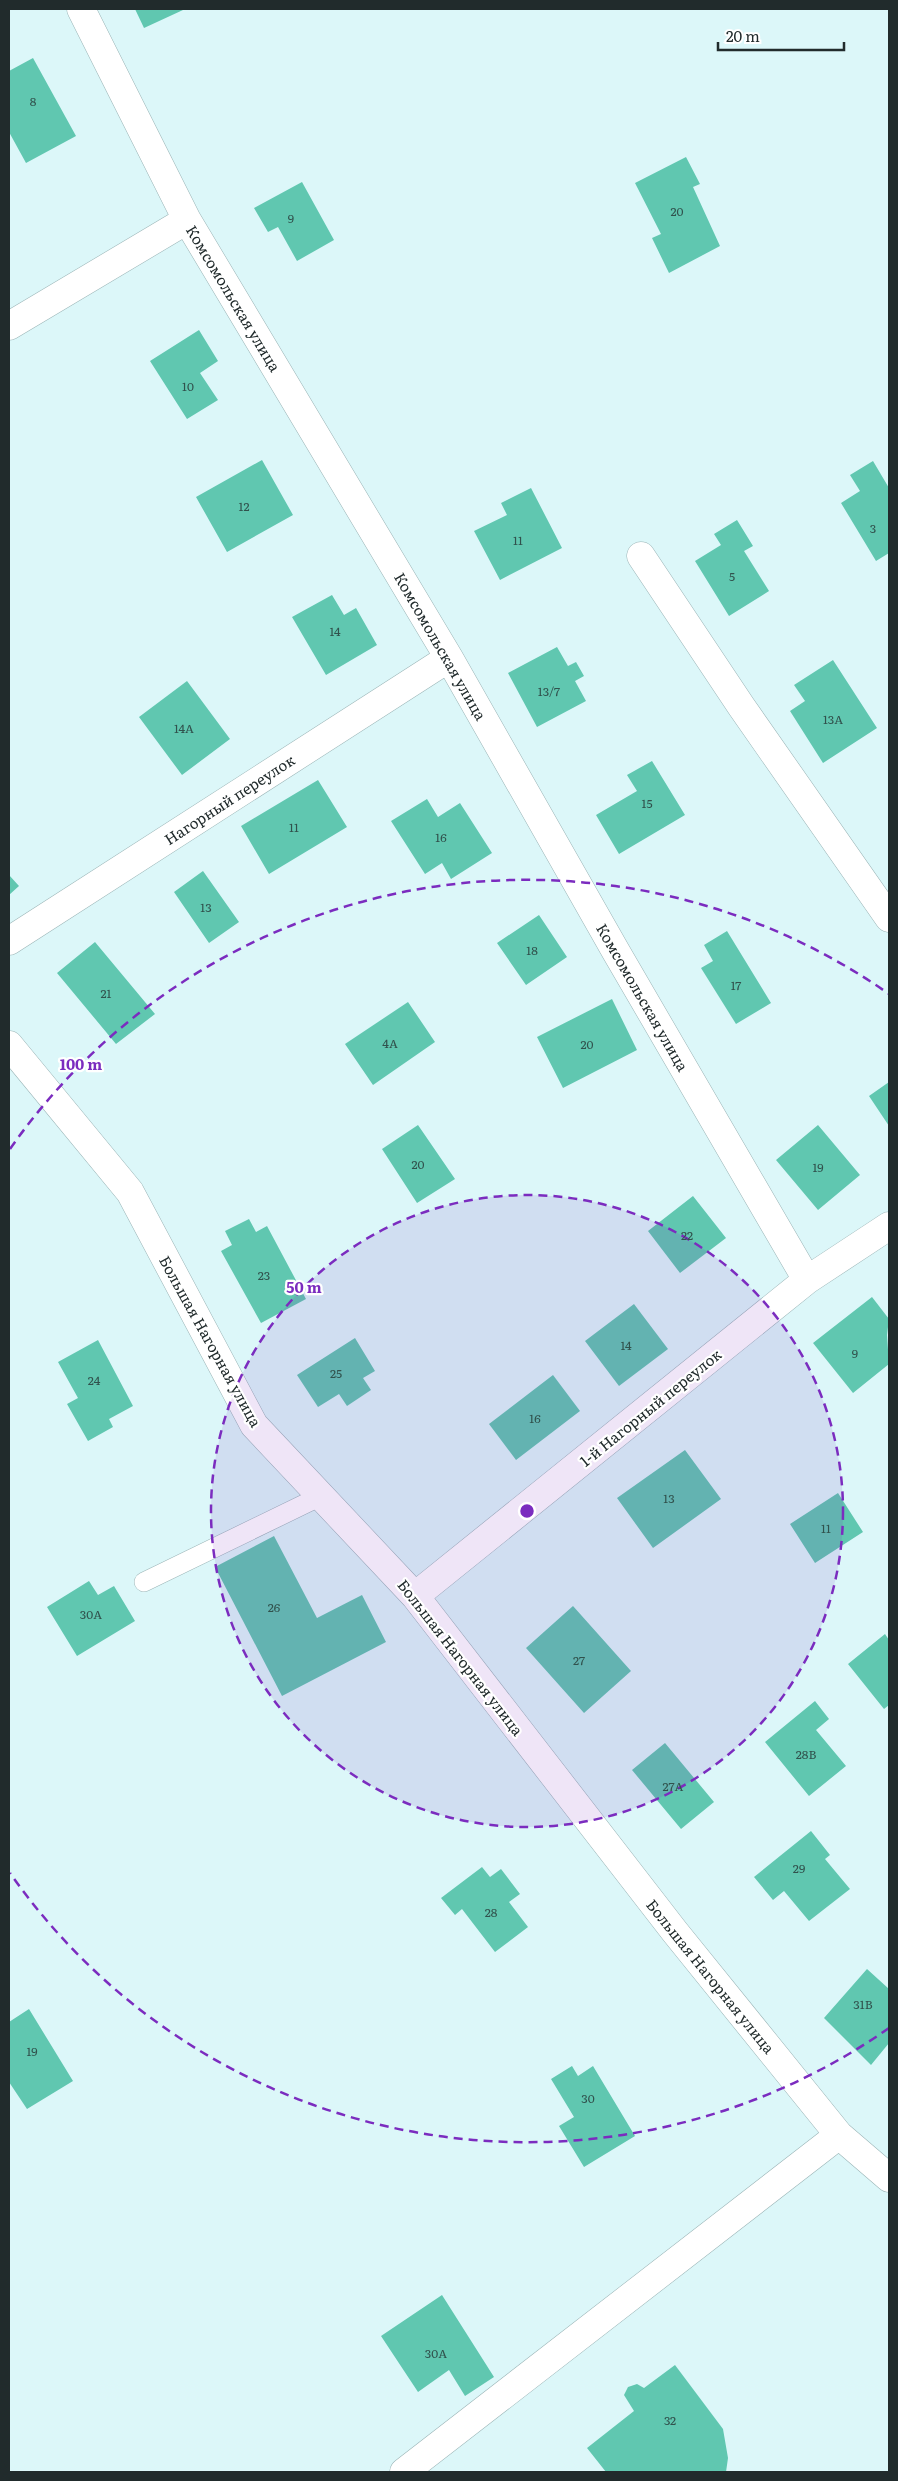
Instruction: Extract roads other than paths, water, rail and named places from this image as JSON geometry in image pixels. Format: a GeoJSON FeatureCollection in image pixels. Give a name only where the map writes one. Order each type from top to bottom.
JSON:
{"type":"FeatureCollection","features":[{"type":"Feature","properties":{"kind":"street","name":"Комсомольская улица"},"geometry":{"type":"LineString","coordinates":[[81,9],[187,220],[449,658],[615,950],[808,1280]]}},
{"type":"Feature","properties":{"kind":"street"},"geometry":{"type":"LineString","coordinates":[[9,326],[187,220]]}},
{"type":"Feature","properties":{"kind":"street"},"geometry":{"type":"LineString","coordinates":[[641,556],[741,706],[889,918]]}},
{"type":"Feature","properties":{"kind":"street","name":"Нагорный переулок"},"geometry":{"type":"LineString","coordinates":[[9,941],[449,658]]}},
{"type":"Feature","properties":{"kind":"street","name":"Большая Нагорная улица"},"geometry":{"type":"LineString","coordinates":[[9,1045],[130,1192],[254,1425],[415,1596],[675,1932],[839,2135],[889,2178]]}},
{"type":"Feature","properties":{"kind":"street","name":"1-й Нагорный переулок"},"geometry":{"type":"LineString","coordinates":[[415,1596],[808,1280],[889,1226]]}},
{"type":"Feature","properties":{"kind":"street"},"geometry":{"type":"LineString","coordinates":[[404,2472],[839,2135]]}},
{"type":"Feature","properties":{"kind":"lane"},"geometry":{"type":"LineString","coordinates":[[144,1582],[321,1496]]}}]}
